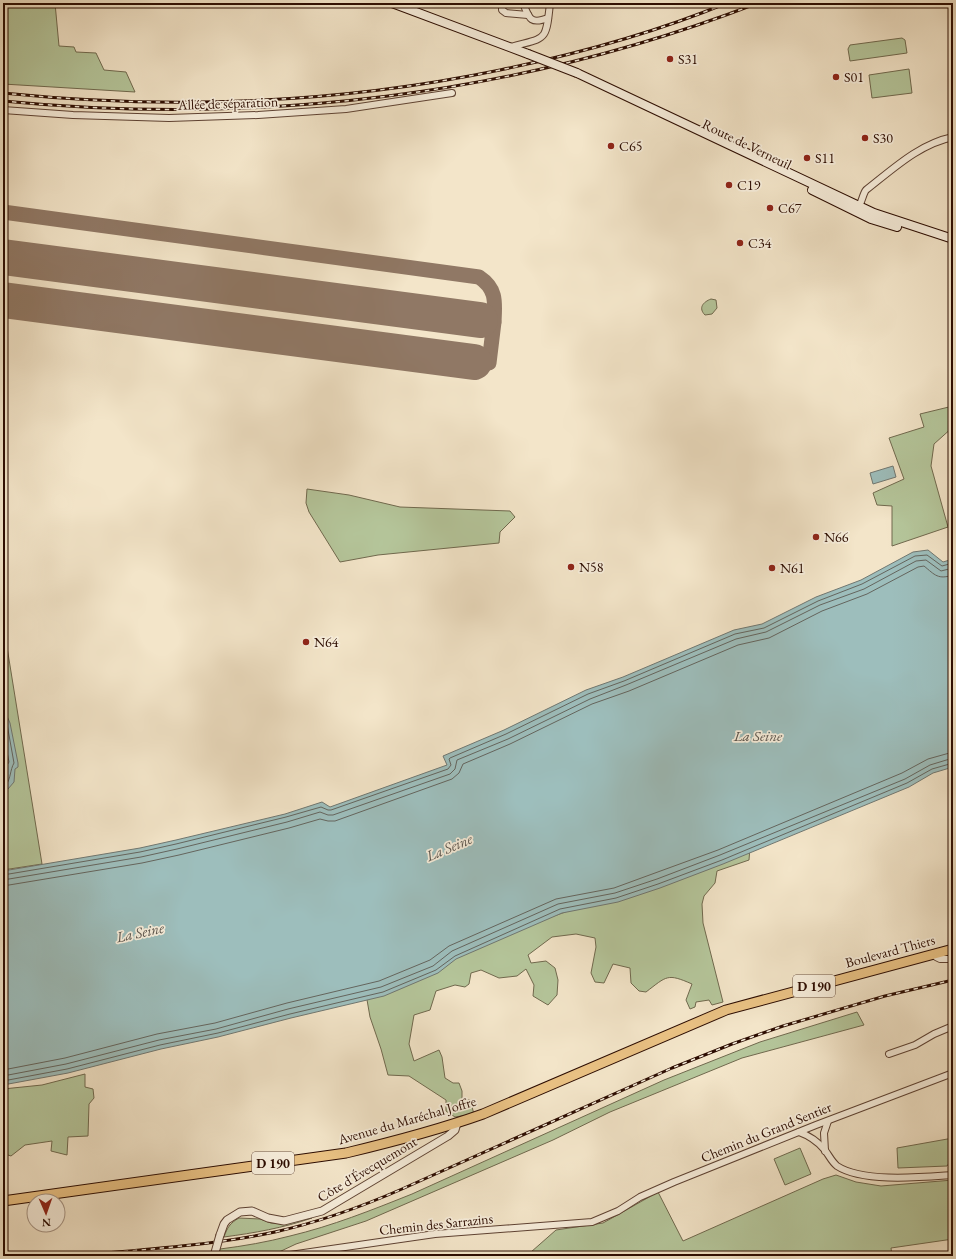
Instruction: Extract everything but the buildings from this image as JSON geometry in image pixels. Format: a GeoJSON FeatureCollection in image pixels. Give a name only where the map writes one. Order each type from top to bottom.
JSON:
{"type":"FeatureCollection","features":[{"type":"Feature","properties":{"kind":"main road","name":"Route de Verneuil"},"geometry":{"type":"LineString","coordinates":[[392,3],[577,73],[886,218],[953,239]]}},
{"type":"Feature","properties":{"kind":"main road","name":"Route de Verneuil"},"geometry":{"type":"LineString","coordinates":[[644,105],[716,143],[879,222],[953,244]]}},
{"type":"Feature","properties":{"kind":"main road","name":"Boulevard Thiers"},"geometry":{"type":"LineString","coordinates":[[696,1022],[731,1008],[953,949]]}},
{"type":"Feature","properties":{"kind":"main road","name":"Avenue du Maréchal Joffre"},"geometry":{"type":"LineString","coordinates":[[3,1201],[346,1153],[372,1147],[457,1123],[483,1114],[696,1022]]}},
{"type":"Feature","properties":{"kind":"street"},"geometry":{"type":"LineString","coordinates":[[502,3],[502,10],[506,13],[528,15]]}},
{"type":"Feature","properties":{"kind":"street"},"geometry":{"type":"LineString","coordinates":[[523,3],[530,18],[535,21],[548,18]]}},
{"type":"Feature","properties":{"kind":"street"},"geometry":{"type":"LineString","coordinates":[[511,47],[542,38],[545,33],[550,3]]}},
{"type":"Feature","properties":{"kind":"street","name":"Allée de séparation"},"geometry":{"type":"LineString","coordinates":[[3,110],[169,118],[258,115],[346,109],[452,93]]}},
{"type":"Feature","properties":{"kind":"street"},"geometry":{"type":"LineString","coordinates":[[848,207],[859,206],[863,193],[866,190],[914,153],[928,144],[953,137]]}},
{"type":"Feature","properties":{"kind":"street"},"geometry":{"type":"LineString","coordinates":[[934,954],[940,959],[953,959]]}},
{"type":"Feature","properties":{"kind":"street"},"geometry":{"type":"LineString","coordinates":[[889,1054],[915,1045],[934,1034],[953,1026]]}},
{"type":"Feature","properties":{"kind":"street","name":"Chemin du Grand Sentier"},"geometry":{"type":"LineString","coordinates":[[592,1222],[612,1214],[640,1198],[670,1184],[814,1126],[953,1073]]}},
{"type":"Feature","properties":{"kind":"street"},"geometry":{"type":"LineString","coordinates":[[825,1150],[824,1132],[828,1121]]}},
{"type":"Feature","properties":{"kind":"street","name":"Côte d'Évecquemont"},"geometry":{"type":"LineString","coordinates":[[214,1256],[224,1224],[227,1220],[240,1212],[252,1211],[268,1218],[284,1221],[322,1212],[448,1136],[455,1130],[457,1123]]}},
{"type":"Feature","properties":{"kind":"street"},"geometry":{"type":"LineString","coordinates":[[814,1126],[824,1132]]}},
{"type":"Feature","properties":{"kind":"street"},"geometry":{"type":"LineString","coordinates":[[814,1126],[814,1139]]}},
{"type":"Feature","properties":{"kind":"street"},"geometry":{"type":"LineString","coordinates":[[799,1132],[814,1139],[825,1150],[832,1162],[841,1168],[852,1172],[875,1177],[891,1178],[953,1175]]}},
{"type":"Feature","properties":{"kind":"street","name":"Chemin des Sarrazins"},"geometry":{"type":"LineString","coordinates":[[283,1256],[435,1234],[592,1222]]}},
{"type":"Feature","properties":{"kind":"green space"},"geometry":{"type":"Polygon","coordinates":[[[3,3],[55,3],[59,46],[74,47],[76,52],[96,53],[104,70],[126,72],[135,92],[3,84],[3,3]]]}},
{"type":"Feature","properties":{"kind":"green space"},"geometry":{"type":"Polygon","coordinates":[[[902,38],[905,40],[907,53],[850,61],[848,49],[850,45],[902,38]]]}},
{"type":"Feature","properties":{"kind":"green space"},"geometry":{"type":"Polygon","coordinates":[[[909,69],[912,93],[872,98],[869,75],[909,69]]]}},
{"type":"Feature","properties":{"kind":"green space"},"geometry":{"type":"Polygon","coordinates":[[[711,299],[716,300],[717,308],[712,314],[705,315],[702,310],[702,306],[711,299]]]}},
{"type":"Feature","properties":{"kind":"green space"},"geometry":{"type":"Polygon","coordinates":[[[953,406],[953,427],[934,444],[931,466],[948,527],[892,546],[892,506],[877,505],[873,493],[904,479],[889,438],[924,427],[920,414],[953,406]]]}},
{"type":"Feature","properties":{"kind":"green space"},"geometry":{"type":"Polygon","coordinates":[[[307,489],[349,495],[400,507],[510,511],[515,517],[500,532],[499,543],[378,555],[340,562],[309,512],[306,503],[307,489]]]}},
{"type":"Feature","properties":{"kind":"green space"},"geometry":{"type":"Polygon","coordinates":[[[7,647],[42,864],[3,870],[3,648],[7,647]]]}},
{"type":"Feature","properties":{"kind":"green space"},"geometry":{"type":"Polygon","coordinates":[[[750,847],[749,860],[717,871],[715,883],[704,896],[702,904],[703,923],[723,1002],[712,1005],[709,1000],[696,1002],[695,1007],[690,1009],[686,1000],[692,984],[672,977],[659,982],[646,992],[639,991],[631,983],[630,968],[613,964],[604,983],[595,982],[591,973],[596,947],[595,938],[576,934],[552,937],[528,955],[531,963],[546,961],[555,968],[558,980],[557,995],[548,1005],[533,996],[534,985],[526,969],[517,976],[499,978],[481,970],[471,973],[469,984],[465,987],[455,985],[436,991],[430,1010],[414,1015],[409,1044],[414,1061],[439,1050],[442,1057],[445,1078],[453,1083],[459,1083],[462,1091],[462,1100],[470,1100],[474,1114],[455,1117],[446,1111],[446,1100],[409,1076],[388,1075],[370,1017],[366,994],[517,929],[750,847]]]}},
{"type":"Feature","properties":{"kind":"green space"},"geometry":{"type":"Polygon","coordinates":[[[857,1012],[864,1025],[742,1058],[610,1112],[553,1140],[366,1221],[296,1244],[279,1252],[258,1256],[218,1256],[220,1249],[255,1244],[290,1236],[337,1223],[367,1212],[412,1194],[664,1080],[760,1042],[857,1012]]]}},
{"type":"Feature","properties":{"kind":"green space"},"geometry":{"type":"Polygon","coordinates":[[[85,1074],[85,1087],[93,1089],[94,1098],[89,1104],[88,1136],[68,1137],[67,1155],[51,1151],[52,1141],[25,1145],[11,1156],[5,1154],[3,1119],[7,1108],[3,1099],[3,1089],[42,1085],[85,1074]]]}},
{"type":"Feature","properties":{"kind":"green space"},"geometry":{"type":"Polygon","coordinates":[[[953,1138],[953,1157],[947,1166],[898,1168],[897,1148],[953,1138]]]}},
{"type":"Feature","properties":{"kind":"green space"},"geometry":{"type":"Polygon","coordinates":[[[800,1148],[811,1174],[785,1185],[774,1159],[800,1148]]]}},
{"type":"Feature","properties":{"kind":"green space"},"geometry":{"type":"Polygon","coordinates":[[[836,1175],[856,1182],[881,1186],[953,1180],[953,1239],[891,1248],[892,1256],[515,1256],[531,1252],[556,1230],[603,1223],[658,1192],[683,1241],[823,1179],[836,1175]]]}},
{"type":"Feature","properties":{"kind":"green space"},"geometry":{"type":"Polygon","coordinates":[[[239,1218],[260,1219],[271,1223],[285,1224],[312,1218],[268,1230],[224,1237],[229,1226],[239,1218]]]}},
{"type":"Feature","properties":{"kind":"water"},"geometry":{"type":"Polygon","coordinates":[[[893,466],[896,477],[873,484],[870,473],[893,466]]]}},
{"type":"Feature","properties":{"kind":"water","name":"La Seine"},"geometry":{"type":"Polygon","coordinates":[[[928,550],[943,562],[953,559],[953,767],[933,773],[909,787],[723,864],[660,888],[618,902],[562,913],[456,959],[438,973],[384,996],[218,1037],[161,1049],[68,1073],[3,1085],[3,871],[140,848],[285,814],[322,802],[330,807],[447,765],[443,756],[504,730],[586,690],[623,677],[734,630],[762,624],[816,597],[861,580],[913,552],[928,550]]]}},
{"type":"Feature","properties":{"kind":"water"},"geometry":{"type":"Polygon","coordinates":[[[3,707],[10,723],[18,763],[18,767],[15,769],[14,782],[8,789],[3,789],[3,707]]]}},
{"type":"Feature","properties":{"kind":"taxiway"},"geometry":{"type":"LineString","coordinates":[[3,212],[479,277],[489,286],[492,291],[495,308],[494,322],[480,320]]}},
{"type":"Feature","properties":{"kind":"taxiway"},"geometry":{"type":"LineString","coordinates":[[474,362],[489,363],[494,322]]}},
{"type":"Feature","properties":{"kind":"runway"},"geometry":{"type":"LineString","coordinates":[[3,257],[480,320]]}},
{"type":"Feature","properties":{"kind":"runway"},"geometry":{"type":"LineString","coordinates":[[3,300],[474,362]]}},
{"type":"Feature","properties":{"kind":"railway"},"geometry":{"type":"LineString","coordinates":[[3,93],[65,98],[190,102],[252,101],[314,97],[376,90],[500,70],[558,57],[615,42],[672,24],[727,3]]}},
{"type":"Feature","properties":{"kind":"railway"},"geometry":{"type":"LineString","coordinates":[[3,101],[99,108],[195,109],[291,106],[386,96],[481,81],[575,61],[667,35],[758,3]]}},
{"type":"Feature","properties":{"kind":"railway"},"geometry":{"type":"LineString","coordinates":[[70,1256],[224,1241],[275,1232],[324,1219],[387,1196],[672,1068],[732,1044],[783,1026],[885,996],[953,980]]}},
{"type":"Feature","properties":{"kind":"place","name":"S31"},"geometry":{"type":"Point","coordinates":[670,59]}},
{"type":"Feature","properties":{"kind":"place","name":"S01"},"geometry":{"type":"Point","coordinates":[836,77]}},
{"type":"Feature","properties":{"kind":"place","name":"S30"},"geometry":{"type":"Point","coordinates":[865,138]}},
{"type":"Feature","properties":{"kind":"place","name":"C65"},"geometry":{"type":"Point","coordinates":[611,146]}},
{"type":"Feature","properties":{"kind":"place","name":"S11"},"geometry":{"type":"Point","coordinates":[807,158]}},
{"type":"Feature","properties":{"kind":"place","name":"C19"},"geometry":{"type":"Point","coordinates":[729,185]}},
{"type":"Feature","properties":{"kind":"place","name":"C67"},"geometry":{"type":"Point","coordinates":[770,208]}},
{"type":"Feature","properties":{"kind":"place","name":"C34"},"geometry":{"type":"Point","coordinates":[740,243]}},
{"type":"Feature","properties":{"kind":"place","name":"N66"},"geometry":{"type":"Point","coordinates":[816,537]}},
{"type":"Feature","properties":{"kind":"place","name":"N58"},"geometry":{"type":"Point","coordinates":[571,567]}},
{"type":"Feature","properties":{"kind":"place","name":"N61"},"geometry":{"type":"Point","coordinates":[772,568]}},
{"type":"Feature","properties":{"kind":"place","name":"N64"},"geometry":{"type":"Point","coordinates":[306,642]}}]}
